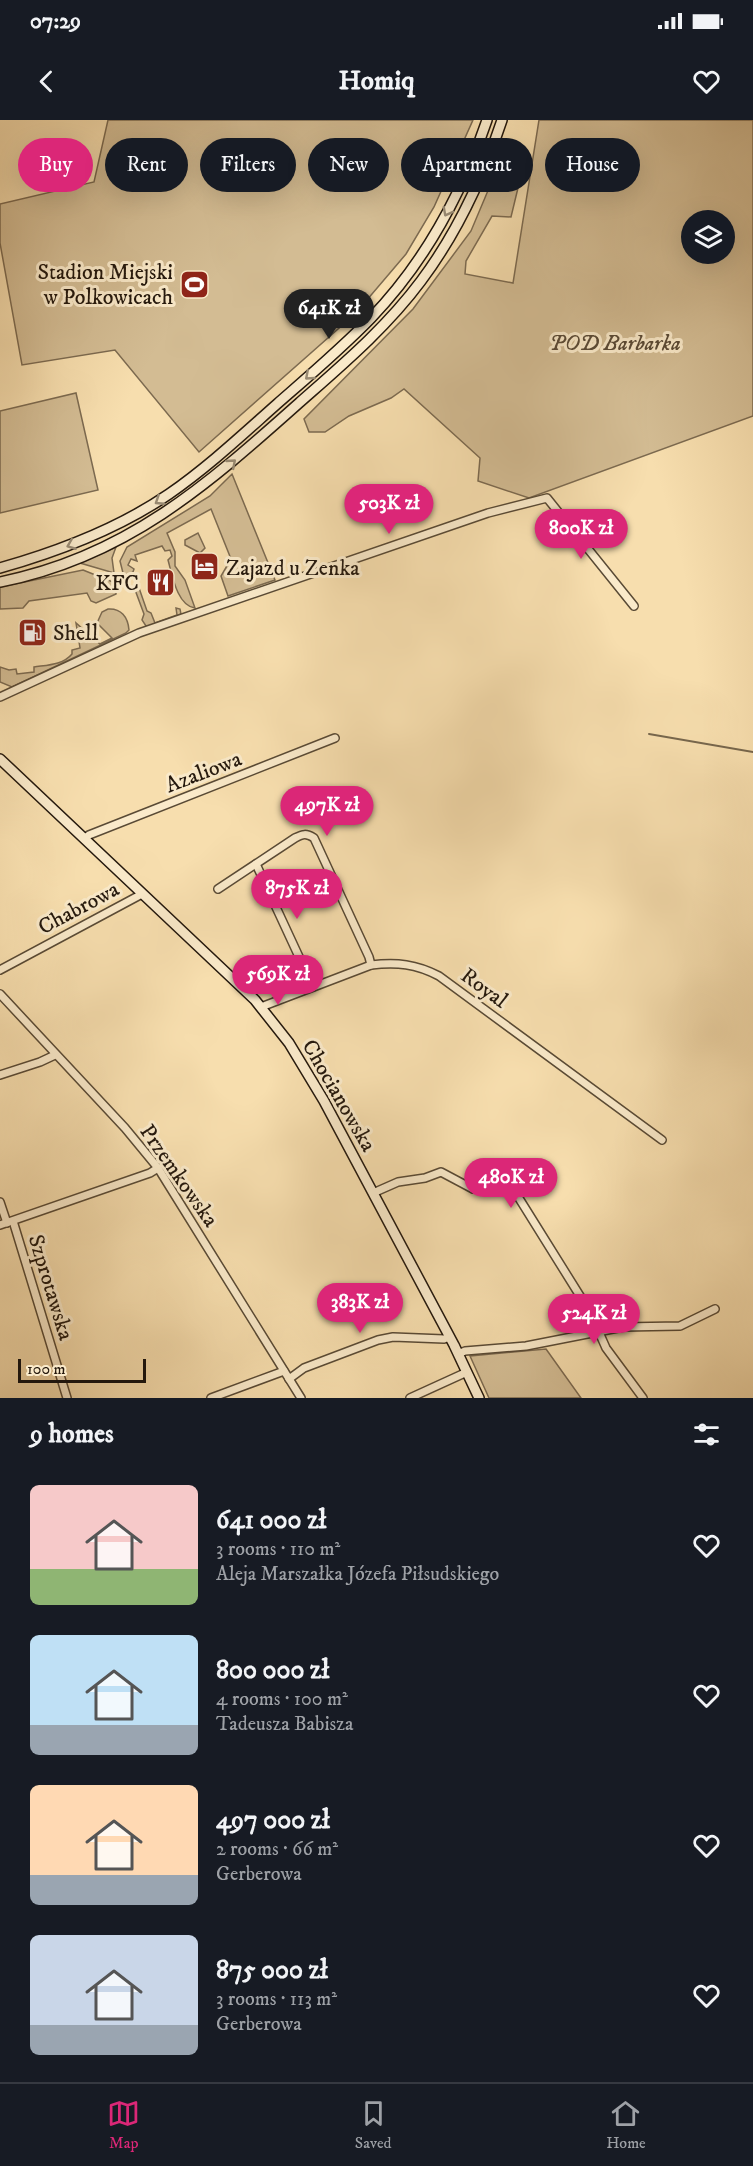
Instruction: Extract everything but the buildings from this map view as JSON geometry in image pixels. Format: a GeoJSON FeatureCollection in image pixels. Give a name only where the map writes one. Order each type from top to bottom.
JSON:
{"type":"FeatureCollection","features":[{"type":"Feature","properties":{"kind":"main road"},"geometry":{"type":"LineString","coordinates":[[0,568],[47,555],[78,543],[124,521],[170,493],[208,465],[342,347],[408,274],[433,237],[462,184],[487,120]]}},
{"type":"Feature","properties":{"kind":"main road"},"geometry":{"type":"LineString","coordinates":[[0,582],[63,564],[108,545],[158,518],[217,476],[349,359],[382,328],[421,281],[446,244],[480,177],[502,120]]}},
{"type":"Feature","properties":{"kind":"main road","name":"Chocianowska"},"geometry":{"type":"LineString","coordinates":[[0,759],[237,981],[289,1043],[306,1068],[373,1193],[450,1337],[479,1398]]}},
{"type":"Feature","properties":{"kind":"street"},"geometry":{"type":"LineString","coordinates":[[0,698],[128,638],[176,619],[488,513],[547,498],[634,606]]}},
{"type":"Feature","properties":{"kind":"street","name":"Azaliowa"},"geometry":{"type":"LineString","coordinates":[[84,839],[89,835],[335,738]]}},
{"type":"Feature","properties":{"kind":"street"},"geometry":{"type":"LineString","coordinates":[[218,889],[302,834],[308,835],[314,838],[371,965]]}},
{"type":"Feature","properties":{"kind":"street"},"geometry":{"type":"LineString","coordinates":[[256,864],[314,987]]}},
{"type":"Feature","properties":{"kind":"street","name":"Chabrowa"},"geometry":{"type":"LineString","coordinates":[[0,969],[142,894]]}},
{"type":"Feature","properties":{"kind":"street","name":"Royal"},"geometry":{"type":"LineString","coordinates":[[261,1007],[371,965],[390,962],[417,966],[439,975],[662,1140]]}},
{"type":"Feature","properties":{"kind":"street","name":"Przemkowska"},"geometry":{"type":"LineString","coordinates":[[0,994],[158,1168],[301,1398]]}},
{"type":"Feature","properties":{"kind":"street"},"geometry":{"type":"LineString","coordinates":[[0,1075],[55,1055]]}},
{"type":"Feature","properties":{"kind":"street"},"geometry":{"type":"LineString","coordinates":[[7,1223],[150,1173],[158,1168]]}},
{"type":"Feature","properties":{"kind":"street"},"geometry":{"type":"LineString","coordinates":[[373,1193],[398,1182],[424,1179],[441,1172],[473,1189],[503,1184],[512,1187],[590,1312],[606,1348],[643,1398]]}},
{"type":"Feature","properties":{"kind":"street","name":"Szprotawska"},"geometry":{"type":"LineString","coordinates":[[0,1202],[67,1398]]}},
{"type":"Feature","properties":{"kind":"street"},"geometry":{"type":"LineString","coordinates":[[458,1354],[465,1351],[526,1346],[623,1327],[680,1326],[715,1309]]}},
{"type":"Feature","properties":{"kind":"street"},"geometry":{"type":"LineString","coordinates":[[289,1379],[304,1368],[378,1340],[393,1337],[444,1339],[450,1337]]}},
{"type":"Feature","properties":{"kind":"street"},"geometry":{"type":"LineString","coordinates":[[211,1398],[284,1371]]}},
{"type":"Feature","properties":{"kind":"street"},"geometry":{"type":"LineString","coordinates":[[410,1398],[467,1372]]}},
{"type":"Feature","properties":{"kind":"green space","name":"Stadion Miejski w Polkowicach"},"geometry":{"type":"Polygon","coordinates":[[[108,120],[473,120],[465,138],[401,138],[401,192],[441,192],[406,254],[355,314],[199,452],[115,350],[22,365],[0,243],[0,204],[51,192],[93,192],[108,120]]]}},
{"type":"Feature","properties":{"kind":"green space","name":"POD Barbarka"},"geometry":{"type":"Polygon","coordinates":[[[539,120],[753,120],[753,416],[529,498],[478,481],[480,458],[404,389],[391,398],[349,416],[325,432],[309,432],[304,419],[413,309],[471,231],[487,192],[517,192],[511,217],[492,216],[466,261],[465,274],[513,283],[528,192],[533,192],[533,158],[539,120]]]}},
{"type":"Feature","properties":{"kind":"green space"},"geometry":{"type":"Polygon","coordinates":[[[76,393],[98,490],[0,513],[0,411],[76,393]]]}},
{"type":"Feature","properties":{"kind":"green space"},"geometry":{"type":"Polygon","coordinates":[[[232,474],[275,580],[228,596],[221,576],[231,559],[211,509],[167,533],[175,552],[175,566],[185,580],[195,608],[184,602],[180,596],[168,560],[172,556],[170,550],[165,551],[162,546],[135,555],[137,561],[131,559],[128,565],[134,569],[133,572],[128,575],[123,573],[120,561],[127,547],[210,496],[232,474]]]}},
{"type":"Feature","properties":{"kind":"green space"},"geometry":{"type":"Polygon","coordinates":[[[198,533],[205,548],[200,553],[185,545],[185,540],[198,533]]]}},
{"type":"Feature","properties":{"kind":"green space"},"geometry":{"type":"Polygon","coordinates":[[[116,547],[112,558],[114,573],[80,563],[116,547]]]}},
{"type":"Feature","properties":{"kind":"green space"},"geometry":{"type":"Polygon","coordinates":[[[83,570],[113,582],[116,594],[96,603],[91,601],[87,593],[29,601],[23,608],[0,609],[0,587],[83,570]]]}},
{"type":"Feature","properties":{"kind":"green space"},"geometry":{"type":"Polygon","coordinates":[[[138,585],[147,611],[151,613],[155,623],[177,615],[176,608],[180,609],[181,614],[150,626],[146,626],[142,620],[144,614],[134,587],[138,585]]]}},
{"type":"Feature","properties":{"kind":"green space"},"geometry":{"type":"Polygon","coordinates":[[[108,609],[117,610],[123,614],[129,630],[126,633],[12,687],[0,682],[0,667],[9,670],[16,669],[17,674],[34,672],[34,667],[54,664],[68,658],[72,650],[80,648],[76,623],[100,644],[112,638],[97,623],[102,612],[108,609]]]}},
{"type":"Feature","properties":{"kind":"green space"},"geometry":{"type":"Polygon","coordinates":[[[546,1349],[581,1398],[489,1398],[470,1356],[546,1349]]]}},
{"type":"Feature","properties":{"kind":"waterway"},"geometry":{"type":"LineString","coordinates":[[649,734],[753,752]]}},
{"type":"Feature","properties":{"kind":"place","name":"Stadion Miejski w Polkowicach"},"geometry":{"type":"Point","coordinates":[194,284]}},
{"type":"Feature","properties":{"kind":"place","name":"Zajazd u Zenka"},"geometry":{"type":"Point","coordinates":[205,567]}},
{"type":"Feature","properties":{"kind":"place","name":"KFC"},"geometry":{"type":"Point","coordinates":[160,582]}},
{"type":"Feature","properties":{"kind":"place","name":"Shell"},"geometry":{"type":"Point","coordinates":[32,632]}}]}
